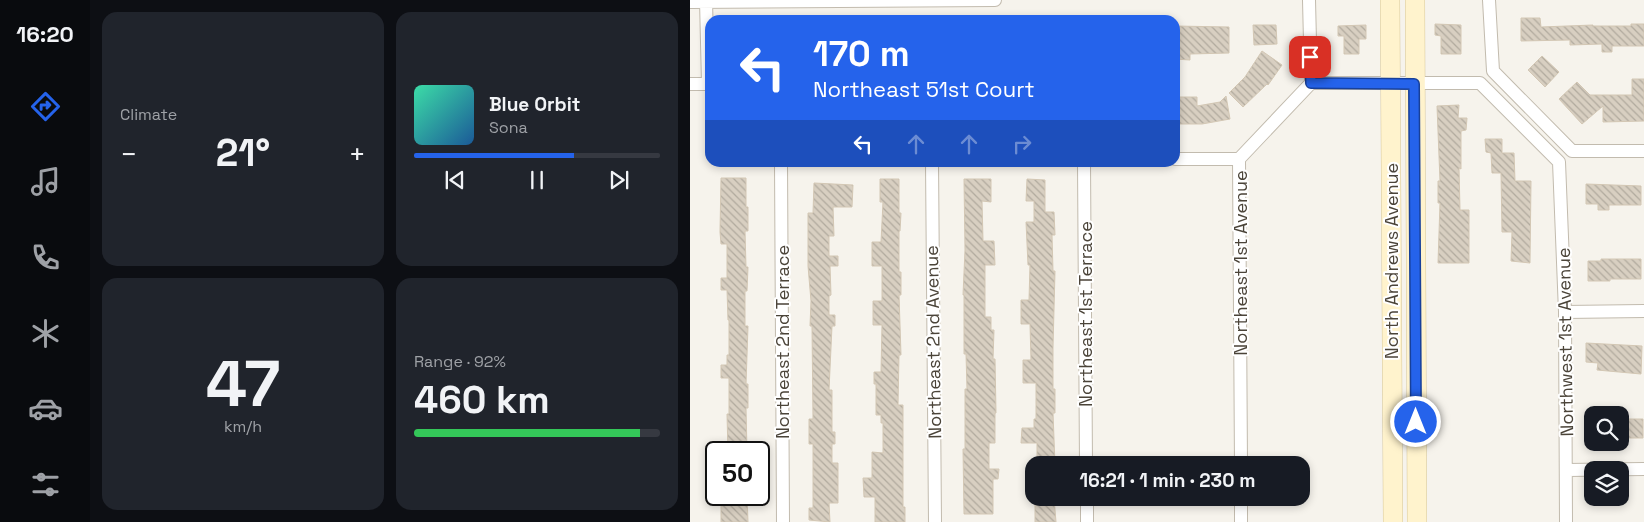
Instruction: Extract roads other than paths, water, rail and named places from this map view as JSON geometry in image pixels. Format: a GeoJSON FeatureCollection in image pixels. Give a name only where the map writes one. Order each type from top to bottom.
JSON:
{"type":"FeatureCollection","features":[{"type":"Feature","properties":{"kind":"main road","name":"North Andrews Avenue"},"geometry":{"type":"LineString","coordinates":[[1390,0],[1394,522]]}},
{"type":"Feature","properties":{"kind":"main road","name":"North Andrews Avenue"},"geometry":{"type":"LineString","coordinates":[[1415,0],[1417,522]]}},
{"type":"Feature","properties":{"kind":"street"},"geometry":{"type":"LineString","coordinates":[[690,2],[995,0]]}},
{"type":"Feature","properties":{"kind":"street"},"geometry":{"type":"LineString","coordinates":[[1309,0],[1311,83],[1480,83],[1493,71]]}},
{"type":"Feature","properties":{"kind":"street"},"geometry":{"type":"LineString","coordinates":[[1489,0],[1493,71],[1572,151]]}},
{"type":"Feature","properties":{"kind":"street"},"geometry":{"type":"LineString","coordinates":[[706,1],[706,15]]}},
{"type":"Feature","properties":{"kind":"street","name":"Northeast 1st Avenue"},"geometry":{"type":"LineString","coordinates":[[1241,456],[1239,160],[1311,83]]}},
{"type":"Feature","properties":{"kind":"street"},"geometry":{"type":"LineString","coordinates":[[1480,83],[1559,162],[1572,151],[1644,151]]}},
{"type":"Feature","properties":{"kind":"street"},"geometry":{"type":"LineString","coordinates":[[690,84],[705,85]]}},
{"type":"Feature","properties":{"kind":"street"},"geometry":{"type":"LineString","coordinates":[[1180,159],[1239,160]]}},
{"type":"Feature","properties":{"kind":"street","name":"Northwest 1st Avenue"},"geometry":{"type":"LineString","coordinates":[[1559,162],[1565,312],[1566,522]]}},
{"type":"Feature","properties":{"kind":"street","name":"Northeast 2nd Terrace"},"geometry":{"type":"LineString","coordinates":[[781,167],[782,522]]}},
{"type":"Feature","properties":{"kind":"street","name":"Northeast 2nd Avenue"},"geometry":{"type":"LineString","coordinates":[[932,167],[935,522]]}},
{"type":"Feature","properties":{"kind":"street","name":"Northeast 1st Terrace"},"geometry":{"type":"LineString","coordinates":[[1084,167],[1086,456]]}},
{"type":"Feature","properties":{"kind":"street"},"geometry":{"type":"LineString","coordinates":[[1565,312],[1644,311]]}},
{"type":"Feature","properties":{"kind":"street"},"geometry":{"type":"LineString","coordinates":[[1567,470],[1644,469]]}},
{"type":"Feature","properties":{"kind":"street"},"geometry":{"type":"LineString","coordinates":[[1087,506],[1087,522]]}},
{"type":"Feature","properties":{"kind":"street"},"geometry":{"type":"LineString","coordinates":[[1241,506],[1241,522]]}}]}
